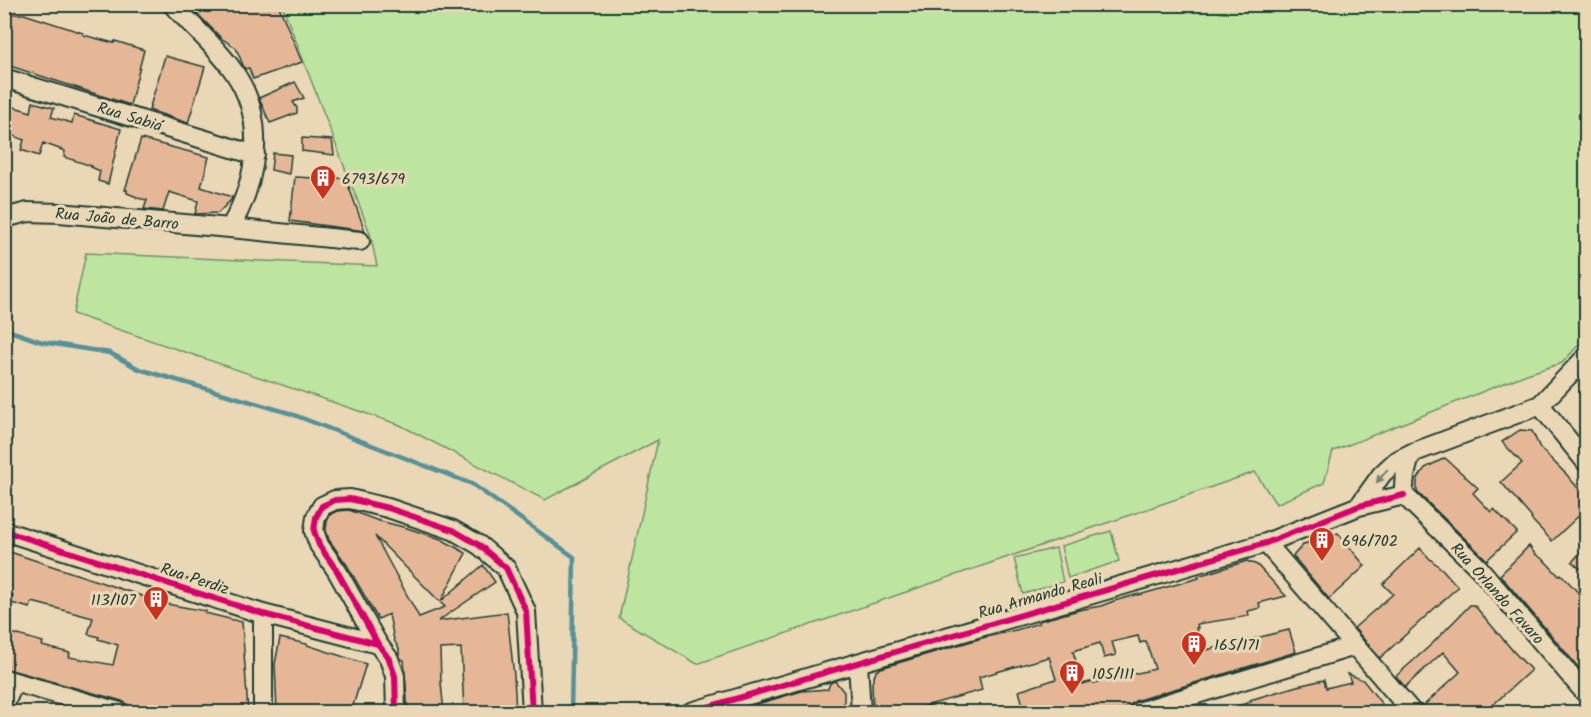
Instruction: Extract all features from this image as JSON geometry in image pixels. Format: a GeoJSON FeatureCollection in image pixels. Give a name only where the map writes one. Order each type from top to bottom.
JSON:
{"type":"FeatureCollection","features":[{"type":"Feature","properties":{"kind":"street"},"geometry":{"type":"LineString","coordinates":[[172,4],[233,70],[251,106],[255,123],[255,155],[249,188],[230,228]]}},
{"type":"Feature","properties":{"kind":"street","name":"Rua Sabiá"},"geometry":{"type":"LineString","coordinates":[[4,78],[255,155]]}},
{"type":"Feature","properties":{"kind":"street","name":"Rua João de Barro"},"geometry":{"type":"LineString","coordinates":[[4,218],[28,212],[59,213],[360,241]]}},
{"type":"Feature","properties":{"kind":"street"},"geometry":{"type":"LineString","coordinates":[[1359,506],[1382,474],[1396,461],[1540,405],[1587,357]]}},
{"type":"Feature","properties":{"kind":"street"},"geometry":{"type":"LineString","coordinates":[[1540,405],[1587,462]]}},
{"type":"Feature","properties":{"kind":"street"},"geometry":{"type":"LineString","coordinates":[[1404,495],[1406,467],[1412,453]]}},
{"type":"Feature","properties":{"kind":"street","name":"Rua Armando Reali"},"geometry":{"type":"LineString","coordinates":[[690,712],[726,707],[858,663],[1266,543],[1359,506],[1404,495]]}},
{"type":"Feature","properties":{"kind":"street","name":"Rua Orlando Favaro"},"geometry":{"type":"LineString","coordinates":[[1404,495],[1479,568],[1587,694]]}},
{"type":"Feature","properties":{"kind":"street"},"geometry":{"type":"LineString","coordinates":[[396,712],[395,676],[389,659],[319,545],[314,531],[316,517],[322,506],[335,500],[350,499],[388,508],[453,530],[479,545],[506,568],[526,611],[532,712]]}},
{"type":"Feature","properties":{"kind":"street","name":"Rua Perdiz"},"geometry":{"type":"LineString","coordinates":[[4,531],[263,614],[378,644]]}},
{"type":"Feature","properties":{"kind":"street"},"geometry":{"type":"LineString","coordinates":[[1266,543],[1412,712]]}},
{"type":"Feature","properties":{"kind":"street"},"geometry":{"type":"LineString","coordinates":[[263,614],[263,712]]}},
{"type":"Feature","properties":{"kind":"street"},"geometry":{"type":"LineString","coordinates":[[1138,712],[1355,646]]}},
{"type":"Feature","properties":{"kind":"street"},"geometry":{"type":"LineString","coordinates":[[858,663],[861,712]]}},
{"type":"Feature","properties":{"kind":"street"},"geometry":{"type":"LineString","coordinates":[[4,706],[9,680],[119,712]]}},
{"type":"Feature","properties":{"kind":"green space"},"geometry":{"type":"Polygon","coordinates":[[[282,5],[1586,5],[1586,337],[1562,363],[1527,374],[1333,451],[1324,483],[1276,504],[1255,472],[697,664],[619,618],[658,440],[545,500],[400,425],[73,314],[86,253],[377,266],[370,233],[282,5]]]}},
{"type":"Feature","properties":{"kind":"green space"},"geometry":{"type":"Polygon","coordinates":[[[1111,531],[1119,561],[1068,578],[1061,546],[1111,531]]]}},
{"type":"Feature","properties":{"kind":"green space"},"geometry":{"type":"Polygon","coordinates":[[[1056,548],[1063,582],[1023,594],[1014,558],[1056,548]]]}},
{"type":"Feature","properties":{"kind":"building"},"geometry":{"type":"Polygon","coordinates":[[[188,4],[278,4],[302,62],[253,79],[249,68],[245,69],[236,48],[221,38],[188,4]]]}},
{"type":"Feature","properties":{"kind":"building"},"geometry":{"type":"Polygon","coordinates":[[[4,14],[24,14],[83,33],[83,35],[114,43],[115,41],[144,50],[130,105],[4,64],[4,14]]]}},
{"type":"Feature","properties":{"kind":"building"},"geometry":{"type":"Polygon","coordinates":[[[165,56],[205,67],[188,123],[149,110],[165,56]]]}},
{"type":"Feature","properties":{"kind":"building"},"geometry":{"type":"Polygon","coordinates":[[[295,82],[304,98],[293,102],[297,113],[270,123],[259,98],[295,82]]]}},
{"type":"Feature","properties":{"kind":"building"},"geometry":{"type":"Polygon","coordinates":[[[33,102],[54,108],[51,117],[72,123],[74,115],[121,129],[108,184],[98,181],[100,171],[64,157],[65,151],[43,143],[39,156],[21,150],[24,140],[4,132],[11,106],[31,112],[33,102]]]}},
{"type":"Feature","properties":{"kind":"building"},"geometry":{"type":"Polygon","coordinates":[[[302,138],[332,140],[334,155],[302,151],[302,138]]]}},
{"type":"Feature","properties":{"kind":"building"},"geometry":{"type":"Polygon","coordinates":[[[141,139],[209,157],[201,187],[232,197],[231,200],[218,213],[195,214],[198,201],[169,192],[163,211],[144,209],[147,200],[137,198],[125,190],[141,139]]]}},
{"type":"Feature","properties":{"kind":"building"},"geometry":{"type":"Polygon","coordinates":[[[273,153],[291,155],[289,174],[271,170],[273,153]]]}},
{"type":"Feature","properties":{"kind":"building"},"geometry":{"type":"Polygon","coordinates":[[[315,176],[346,179],[365,231],[290,221],[295,177],[315,178],[315,176]]]}},
{"type":"Feature","properties":{"kind":"building"},"geometry":{"type":"Polygon","coordinates":[[[1520,430],[1532,431],[1540,448],[1587,499],[1587,508],[1552,541],[1501,482],[1522,463],[1502,442],[1520,430]]]}},
{"type":"Feature","properties":{"kind":"building"},"geometry":{"type":"Polygon","coordinates":[[[1445,458],[1478,488],[1473,493],[1491,512],[1494,509],[1517,532],[1487,560],[1417,492],[1417,480],[1425,468],[1445,458]]]}},
{"type":"Feature","properties":{"kind":"building"},"geometry":{"type":"Polygon","coordinates":[[[349,510],[441,539],[466,553],[441,601],[483,565],[495,582],[438,621],[507,612],[516,712],[464,712],[461,648],[440,649],[444,712],[408,712],[404,660],[401,659],[394,640],[389,614],[378,619],[347,565],[329,540],[326,530],[327,521],[330,515],[338,511],[349,510]],[[375,536],[419,617],[445,607],[375,536]]]}},
{"type":"Feature","properties":{"kind":"building","name":"696/702"},"geometry":{"type":"Polygon","coordinates":[[[1338,533],[1365,566],[1329,599],[1293,556],[1304,544],[1338,533]]]}},
{"type":"Feature","properties":{"kind":"building"},"geometry":{"type":"Polygon","coordinates":[[[1587,545],[1587,574],[1572,562],[1587,545]]]}},
{"type":"Feature","properties":{"kind":"building"},"geometry":{"type":"Polygon","coordinates":[[[1529,546],[1559,576],[1561,574],[1587,602],[1587,661],[1579,668],[1500,575],[1529,546]]]}},
{"type":"Feature","properties":{"kind":"building"},"geometry":{"type":"Polygon","coordinates":[[[1420,548],[1458,587],[1380,658],[1354,628],[1393,594],[1383,584],[1420,548]]]}},
{"type":"Feature","properties":{"kind":"building"},"geometry":{"type":"Polygon","coordinates":[[[4,550],[142,596],[242,622],[248,712],[141,712],[130,709],[122,701],[4,668],[4,631],[43,642],[42,646],[70,653],[69,657],[113,665],[118,645],[88,634],[93,618],[32,602],[30,608],[11,603],[13,595],[4,593],[4,550]]]}},
{"type":"Feature","properties":{"kind":"building"},"geometry":{"type":"Polygon","coordinates":[[[1247,561],[1257,565],[1286,596],[1259,603],[1260,608],[1248,611],[1249,616],[1197,624],[1202,651],[1289,630],[1296,652],[1135,701],[1128,708],[1111,712],[1025,712],[1019,691],[1056,679],[1049,657],[979,677],[982,690],[904,712],[873,712],[872,683],[876,671],[881,668],[1016,630],[1039,623],[1039,621],[1199,578],[1198,576],[1247,561]],[[1138,636],[1112,642],[1116,655],[1104,658],[1100,643],[1073,651],[1082,684],[1155,669],[1146,641],[1140,643],[1138,636]]]}},
{"type":"Feature","properties":{"kind":"building"},"geometry":{"type":"Polygon","coordinates":[[[1470,605],[1474,605],[1531,670],[1485,712],[1423,712],[1422,707],[1460,672],[1443,652],[1405,687],[1396,676],[1433,643],[1470,605]]]}},
{"type":"Feature","properties":{"kind":"building"},"geometry":{"type":"Polygon","coordinates":[[[280,638],[307,644],[366,664],[351,712],[328,707],[328,712],[277,712],[275,664],[280,638]]]}},
{"type":"Feature","properties":{"kind":"building"},"geometry":{"type":"Polygon","coordinates":[[[1348,674],[1363,680],[1385,708],[1370,712],[1358,712],[1357,706],[1331,712],[1227,712],[1227,709],[1251,702],[1250,700],[1297,686],[1324,680],[1326,688],[1351,682],[1348,674]]]}},
{"type":"Feature","properties":{"kind":"building"},"geometry":{"type":"Polygon","coordinates":[[[835,681],[844,692],[844,712],[743,712],[747,707],[802,691],[828,689],[830,683],[835,681]]]}},
{"type":"Feature","properties":{"kind":"waterway"},"geometry":{"type":"LineString","coordinates":[[4,329],[42,342],[110,353],[139,369],[289,413],[472,484],[574,557],[571,712]]}},
{"type":"Feature","properties":{"kind":"cycle path"},"geometry":{"type":"LineString","coordinates":[[691,712],[1266,543],[1359,506],[1404,495]]}},
{"type":"Feature","properties":{"kind":"cycle path"},"geometry":{"type":"LineString","coordinates":[[396,712],[395,676],[389,659],[319,545],[314,531],[316,517],[322,506],[335,500],[350,499],[388,508],[453,530],[479,545],[506,568],[526,611],[532,712]]}},
{"type":"Feature","properties":{"kind":"cycle path"},"geometry":{"type":"LineString","coordinates":[[4,531],[263,614],[378,644]]}},
{"type":"Feature","properties":{"kind":"place","name":"6793/679"},"geometry":{"type":"Point","coordinates":[323,201]}},
{"type":"Feature","properties":{"kind":"place","name":"696/702"},"geometry":{"type":"Point","coordinates":[1322,563]}},
{"type":"Feature","properties":{"kind":"place","name":"113/107"},"geometry":{"type":"Point","coordinates":[156,622]}},
{"type":"Feature","properties":{"kind":"place","name":"165/171"},"geometry":{"type":"Point","coordinates":[1194,667]}},
{"type":"Feature","properties":{"kind":"place","name":"105/111"},"geometry":{"type":"Point","coordinates":[1072,696]}}]}
